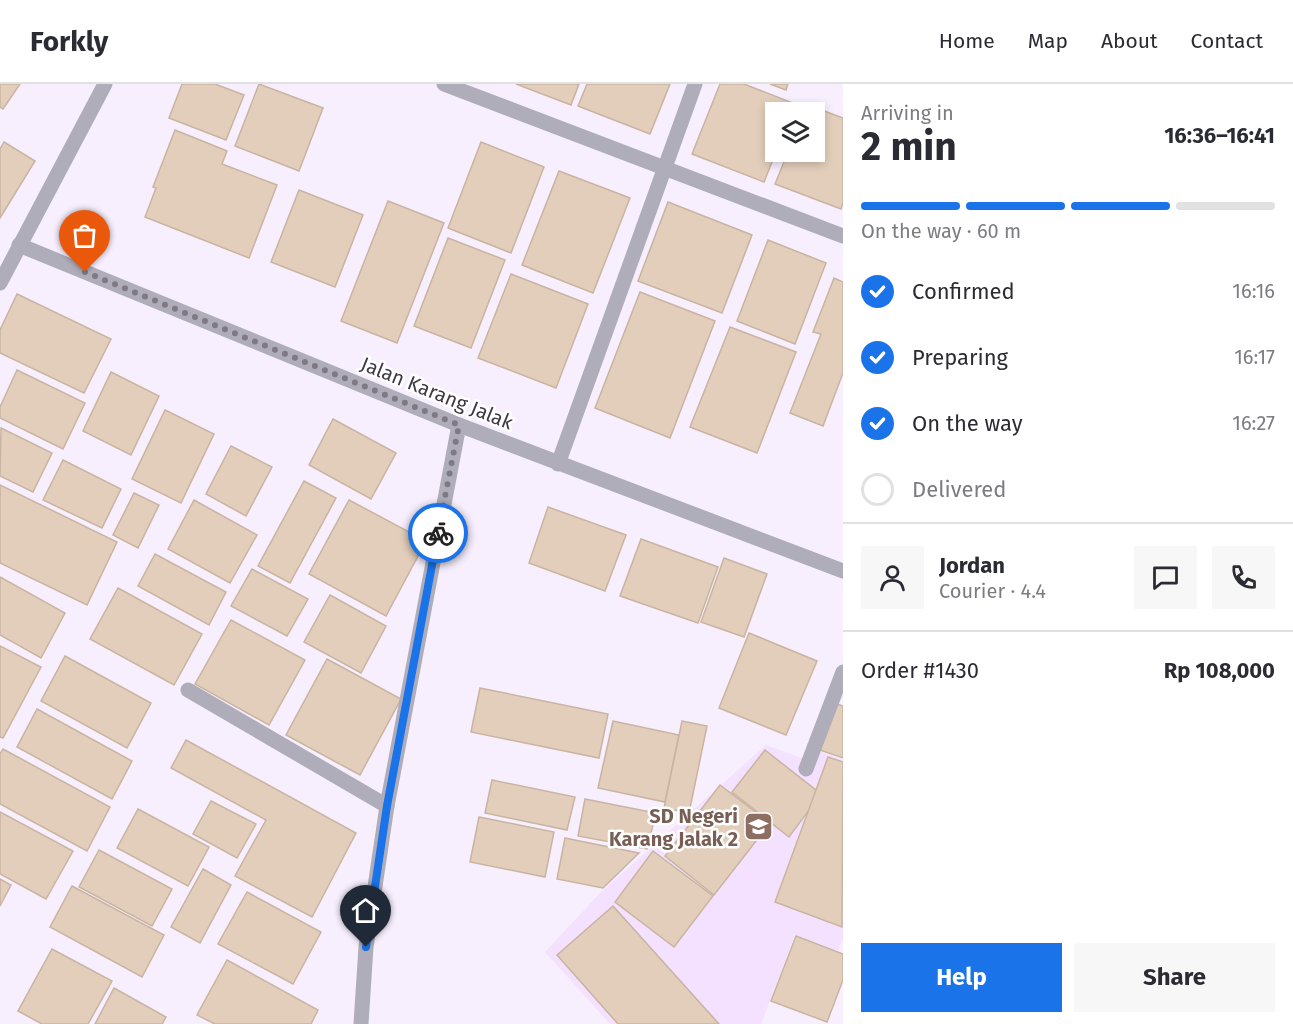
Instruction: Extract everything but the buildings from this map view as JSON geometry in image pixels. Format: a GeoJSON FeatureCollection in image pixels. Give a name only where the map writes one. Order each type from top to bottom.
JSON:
{"type":"FeatureCollection","features":[{"type":"Feature","properties":{"kind":"street"},"geometry":{"type":"LineString","coordinates":[[0,283],[105,84]]}},
{"type":"Feature","properties":{"kind":"street"},"geometry":{"type":"LineString","coordinates":[[444,84],[843,236]]}},
{"type":"Feature","properties":{"kind":"street"},"geometry":{"type":"LineString","coordinates":[[558,464],[695,84]]}},
{"type":"Feature","properties":{"kind":"street","name":"Jalan Karang Jalak"},"geometry":{"type":"LineString","coordinates":[[19,245],[459,425],[843,572]]}},
{"type":"Feature","properties":{"kind":"street"},"geometry":{"type":"LineString","coordinates":[[361,1024],[366,947],[387,806],[459,425]]}},
{"type":"Feature","properties":{"kind":"street"},"geometry":{"type":"LineString","coordinates":[[806,769],[843,672]]}},
{"type":"Feature","properties":{"kind":"street"},"geometry":{"type":"LineString","coordinates":[[188,690],[387,806]]}},
{"type":"Feature","properties":{"kind":"shaded area","name":"SD Negeri Karang Jalak 2"},"geometry":{"type":"Polygon","coordinates":[[[766,745],[804,759],[808,747],[843,760],[843,938],[838,951],[795,935],[761,1024],[610,1024],[545,952],[600,893],[766,745]]]}},
{"type":"Feature","properties":{"kind":"way so far"},"geometry":{"type":"LineString","coordinates":[[85,272],[459,425],[438,533]]}},
{"type":"Feature","properties":{"kind":"place","name":"SD Negeri Karang Jalak 2"},"geometry":{"type":"Point","coordinates":[759,827]}},
{"type":"Feature","properties":{"kind":"route"},"geometry":{"type":"LineString","coordinates":[[366,947],[387,806],[438,533]]}}]}
